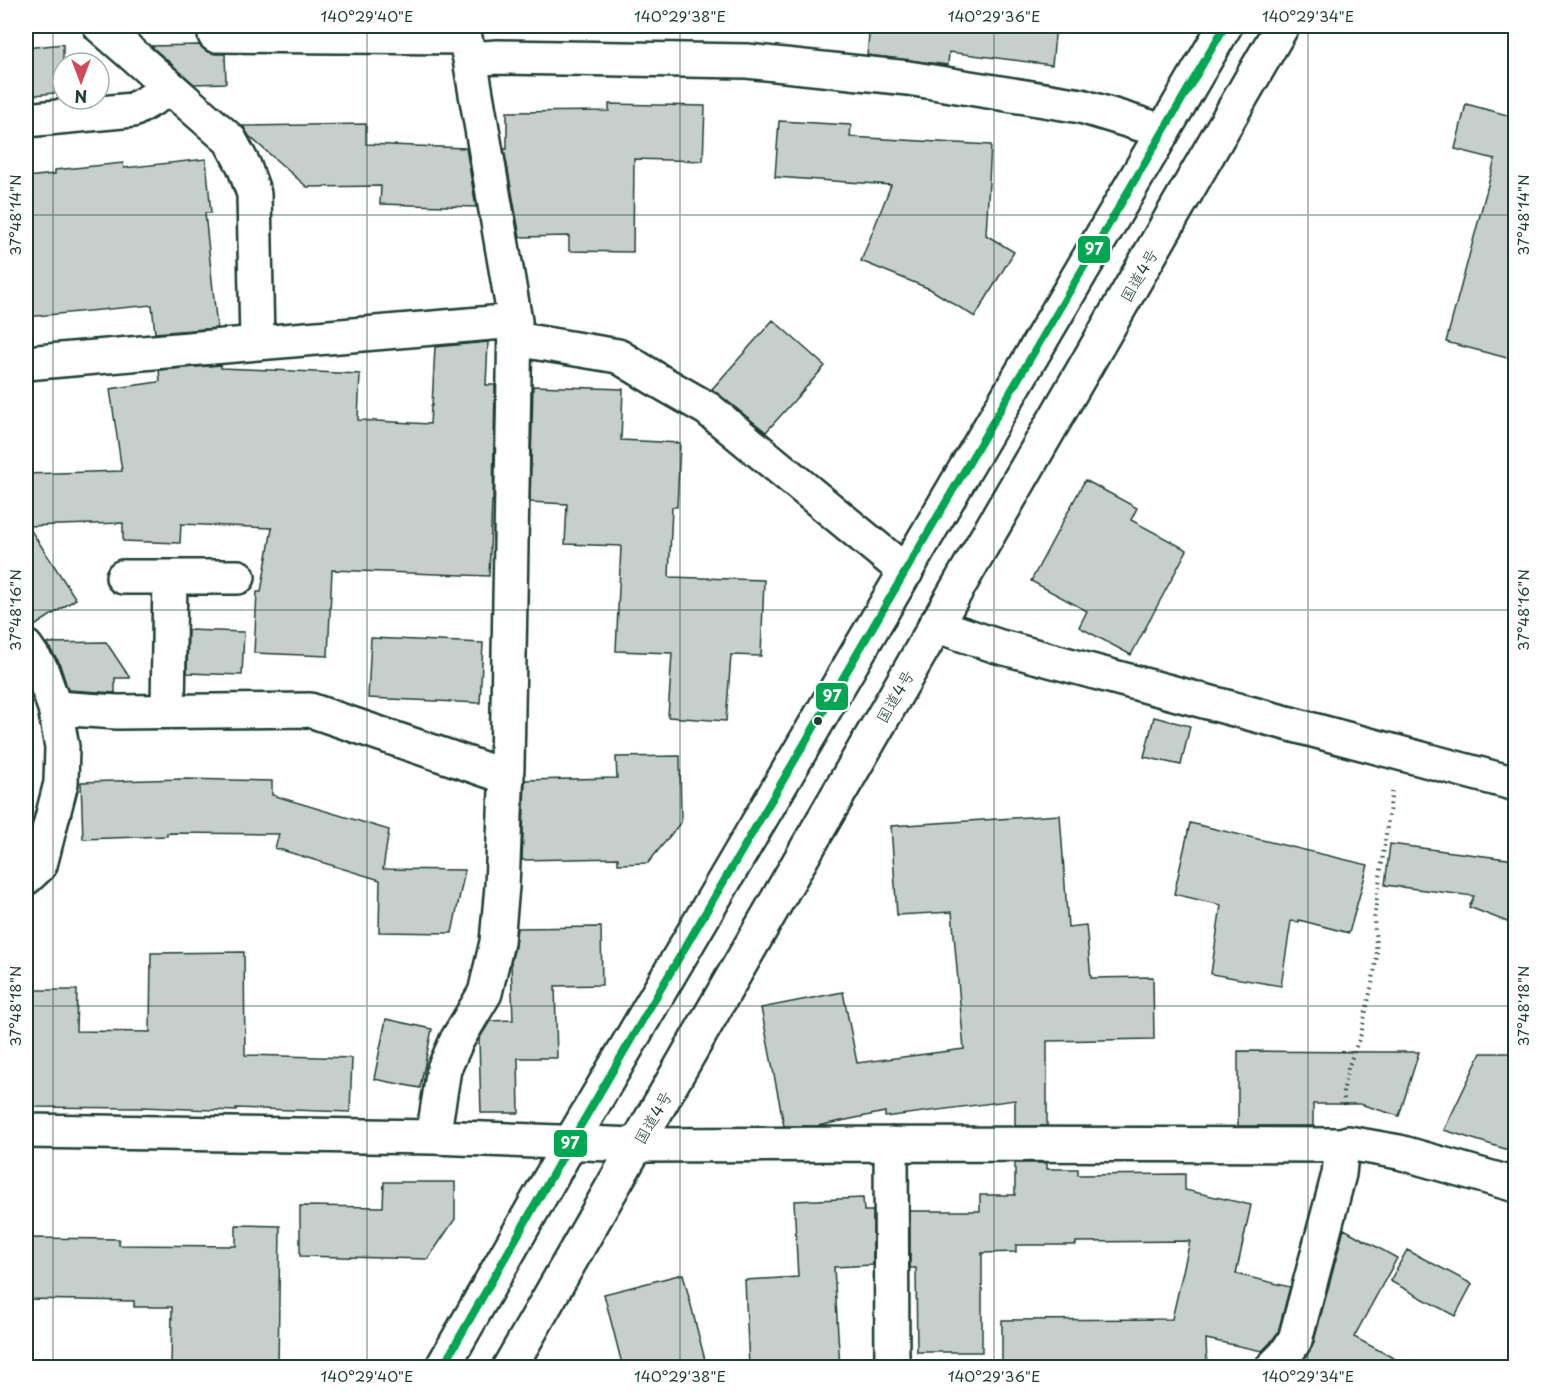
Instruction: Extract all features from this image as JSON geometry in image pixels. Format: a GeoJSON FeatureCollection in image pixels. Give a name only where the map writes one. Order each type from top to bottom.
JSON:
{"type":"FeatureCollection","features":[{"type":"Feature","properties":{"kind":"main road"},"geometry":{"type":"LineString","coordinates":[[100,26],[230,140],[244,166],[254,194],[257,343]]}},
{"type":"Feature","properties":{"kind":"main road"},"geometry":{"type":"LineString","coordinates":[[442,1368],[571,1142],[1225,26]]}},
{"type":"Feature","properties":{"kind":"main road","name":"国道4号"},"geometry":{"type":"LineString","coordinates":[[509,1368],[1282,26]]}},
{"type":"Feature","properties":{"kind":"main road"},"geometry":{"type":"LineString","coordinates":[[215,35],[466,40],[497,57],[747,61],[908,78],[1081,106],[1163,131]]}},
{"type":"Feature","properties":{"kind":"main road"},"geometry":{"type":"LineString","coordinates":[[433,1137],[444,1069],[457,1040],[485,993],[497,942],[507,777],[515,330],[466,40]]}},
{"type":"Feature","properties":{"kind":"main road"},"geometry":{"type":"LineString","coordinates":[[26,120],[133,110],[171,87]]}},
{"type":"Feature","properties":{"kind":"main road"},"geometry":{"type":"LineString","coordinates":[[26,363],[257,343],[515,330],[618,356],[708,409],[906,572]]}},
{"type":"Feature","properties":{"kind":"main road"},"geometry":{"type":"LineString","coordinates":[[123,577],[238,577]]}},
{"type":"Feature","properties":{"kind":"main road"},"geometry":{"type":"LineString","coordinates":[[168,711],[170,577]]}},
{"type":"Feature","properties":{"kind":"main road"},"geometry":{"type":"LineString","coordinates":[[935,625],[997,646],[1515,784]]}},
{"type":"Feature","properties":{"kind":"main road"},"geometry":{"type":"LineString","coordinates":[[26,647],[41,669],[55,708],[62,747],[61,783],[40,865],[26,878]]}},
{"type":"Feature","properties":{"kind":"main road"},"geometry":{"type":"LineString","coordinates":[[55,708],[117,712],[310,710],[507,777]]}},
{"type":"Feature","properties":{"kind":"main road"},"geometry":{"type":"LineString","coordinates":[[26,1131],[433,1137],[636,1145],[1345,1144],[1399,1152],[1515,1185]]}},
{"type":"Feature","properties":{"kind":"main road"},"geometry":{"type":"LineString","coordinates":[[891,1144],[892,1368]]}},
{"type":"Feature","properties":{"kind":"main road"},"geometry":{"type":"LineString","coordinates":[[1272,1368],[1295,1340],[1345,1144]]}},
{"type":"Feature","properties":{"kind":"path"},"geometry":{"type":"LineString","coordinates":[[1345,1144],[1343,1093],[1348,1068],[1361,1034],[1377,956],[1374,919],[1397,752]]}},
{"type":"Feature","properties":{"kind":"building"},"geometry":{"type":"Polygon","coordinates":[[[870,26],[1056,26],[1052,65],[949,52],[948,65],[867,55],[870,26]]]}},
{"type":"Feature","properties":{"kind":"building"},"geometry":{"type":"Polygon","coordinates":[[[63,44],[63,51],[51,51],[51,93],[26,96],[26,48],[63,44]]]}},
{"type":"Feature","properties":{"kind":"building"},"geometry":{"type":"Polygon","coordinates":[[[199,45],[206,51],[225,54],[226,83],[194,84],[151,46],[199,45]]]}},
{"type":"Feature","properties":{"kind":"building"},"geometry":{"type":"Polygon","coordinates":[[[609,104],[705,106],[703,161],[634,159],[633,252],[569,251],[569,236],[520,237],[504,149],[507,149],[507,112],[609,111],[609,104]]]}},
{"type":"Feature","properties":{"kind":"building"},"geometry":{"type":"Polygon","coordinates":[[[1466,104],[1515,117],[1515,360],[1446,342],[1495,159],[1455,149],[1466,104]]]}},
{"type":"Feature","properties":{"kind":"building"},"geometry":{"type":"Polygon","coordinates":[[[779,121],[851,125],[850,137],[991,145],[986,235],[1014,252],[975,317],[930,289],[861,261],[891,185],[775,177],[779,121]]]}},
{"type":"Feature","properties":{"kind":"building"},"geometry":{"type":"Polygon","coordinates":[[[366,124],[366,144],[466,148],[476,207],[380,204],[381,186],[307,187],[249,136],[243,126],[366,124]]]}},
{"type":"Feature","properties":{"kind":"building"},"geometry":{"type":"Polygon","coordinates":[[[206,159],[211,213],[205,213],[217,328],[155,333],[152,305],[26,317],[26,177],[55,174],[55,170],[123,163],[124,168],[206,159]]]}},
{"type":"Feature","properties":{"kind":"building"},"geometry":{"type":"Polygon","coordinates":[[[773,320],[825,366],[766,432],[712,389],[773,320]]]}},
{"type":"Feature","properties":{"kind":"building"},"geometry":{"type":"Polygon","coordinates":[[[488,342],[486,385],[495,385],[489,576],[332,570],[328,656],[254,653],[257,592],[261,592],[272,528],[181,524],[180,543],[123,541],[123,523],[28,526],[76,599],[30,629],[26,628],[26,474],[122,471],[110,389],[158,382],[160,381],[159,370],[221,365],[221,368],[360,374],[358,420],[430,424],[435,347],[488,342]]]}},
{"type":"Feature","properties":{"kind":"building"},"geometry":{"type":"Polygon","coordinates":[[[533,386],[623,389],[621,440],[680,443],[677,507],[672,507],[669,577],[764,580],[761,656],[731,655],[726,721],[668,717],[672,653],[616,651],[621,546],[565,544],[567,504],[530,502],[533,386]]]}},
{"type":"Feature","properties":{"kind":"building"},"geometry":{"type":"Polygon","coordinates":[[[1085,480],[1137,508],[1131,520],[1187,550],[1131,655],[1079,627],[1087,611],[1031,581],[1085,480]]]}},
{"type":"Feature","properties":{"kind":"building"},"geometry":{"type":"Polygon","coordinates":[[[188,630],[244,632],[242,675],[187,673],[188,630]]]}},
{"type":"Feature","properties":{"kind":"building"},"geometry":{"type":"Polygon","coordinates":[[[371,638],[483,643],[480,703],[368,698],[371,638]]]}},
{"type":"Feature","properties":{"kind":"building"},"geometry":{"type":"Polygon","coordinates":[[[106,642],[130,678],[115,678],[115,693],[68,690],[59,662],[46,643],[106,642]]]}},
{"type":"Feature","properties":{"kind":"building"},"geometry":{"type":"Polygon","coordinates":[[[1154,717],[1190,726],[1181,765],[1144,757],[1154,717]]]}},
{"type":"Feature","properties":{"kind":"building"},"geometry":{"type":"Polygon","coordinates":[[[680,756],[681,822],[648,863],[618,864],[618,858],[522,860],[525,780],[617,778],[616,757],[680,756]]]}},
{"type":"Feature","properties":{"kind":"building"},"geometry":{"type":"Polygon","coordinates":[[[183,779],[272,781],[272,795],[389,830],[383,869],[465,870],[452,933],[379,932],[380,880],[275,848],[279,834],[167,833],[167,836],[83,839],[81,782],[183,779]]]}},
{"type":"Feature","properties":{"kind":"building"},"geometry":{"type":"Polygon","coordinates":[[[1060,815],[1068,927],[1086,925],[1091,978],[1153,977],[1154,1039],[1047,1041],[1047,1126],[1015,1126],[1015,1100],[885,1117],[885,1112],[817,1126],[784,1126],[761,1008],[843,992],[857,1063],[964,1049],[952,912],[897,915],[891,826],[1060,815]]]}},
{"type":"Feature","properties":{"kind":"building"},"geometry":{"type":"Polygon","coordinates":[[[1190,823],[1368,865],[1349,933],[1299,920],[1299,922],[1291,921],[1281,986],[1211,974],[1221,905],[1174,894],[1190,823]]]}},
{"type":"Feature","properties":{"kind":"building"},"geometry":{"type":"Polygon","coordinates":[[[1390,844],[1515,860],[1515,925],[1469,907],[1474,896],[1385,885],[1390,844]]]}},
{"type":"Feature","properties":{"kind":"building"},"geometry":{"type":"Polygon","coordinates":[[[601,927],[602,985],[555,986],[557,1058],[518,1058],[519,1113],[481,1113],[479,1039],[490,1021],[513,1020],[511,962],[517,928],[601,927]]]}},
{"type":"Feature","properties":{"kind":"building"},"geometry":{"type":"Polygon","coordinates":[[[244,952],[245,1055],[352,1058],[350,1112],[236,1108],[236,1111],[142,1107],[26,1107],[26,990],[77,990],[76,1031],[150,1032],[151,953],[244,952]]]}},
{"type":"Feature","properties":{"kind":"building"},"geometry":{"type":"Polygon","coordinates":[[[386,1019],[432,1029],[420,1088],[374,1079],[386,1019]]]}},
{"type":"Feature","properties":{"kind":"building"},"geometry":{"type":"Polygon","coordinates":[[[1238,1051],[1419,1052],[1399,1116],[1360,1104],[1313,1104],[1313,1126],[1238,1126],[1238,1051]]]}},
{"type":"Feature","properties":{"kind":"building"},"geometry":{"type":"Polygon","coordinates":[[[1481,1053],[1515,1053],[1515,1152],[1444,1130],[1481,1053]]]}},
{"type":"Feature","properties":{"kind":"building"},"geometry":{"type":"Polygon","coordinates":[[[1015,1163],[1047,1163],[1047,1169],[1078,1169],[1078,1175],[1185,1174],[1185,1190],[1251,1205],[1236,1274],[1290,1287],[1278,1332],[1262,1351],[1206,1339],[1207,1366],[1002,1368],[1002,1320],[1172,1319],[1190,1241],[1016,1245],[1016,1252],[982,1253],[982,1352],[917,1352],[916,1268],[910,1268],[910,1211],[980,1211],[980,1195],[1015,1195],[1015,1163]]]}},
{"type":"Feature","properties":{"kind":"building"},"geometry":{"type":"Polygon","coordinates":[[[384,1182],[455,1182],[455,1219],[428,1259],[300,1256],[300,1206],[383,1207],[384,1182]]]}},
{"type":"Feature","properties":{"kind":"building"},"geometry":{"type":"Polygon","coordinates":[[[863,1198],[864,1211],[873,1211],[873,1265],[834,1267],[840,1368],[749,1368],[745,1280],[798,1277],[794,1201],[863,1198]]]}},
{"type":"Feature","properties":{"kind":"building"},"geometry":{"type":"Polygon","coordinates":[[[236,1225],[280,1226],[278,1368],[171,1368],[172,1307],[134,1307],[134,1301],[26,1299],[26,1238],[119,1239],[119,1245],[236,1246],[236,1225]]]}},
{"type":"Feature","properties":{"kind":"building"},"geometry":{"type":"Polygon","coordinates":[[[1344,1229],[1397,1258],[1354,1337],[1412,1368],[1299,1368],[1313,1345],[1344,1229]]]}},
{"type":"Feature","properties":{"kind":"building"},"geometry":{"type":"Polygon","coordinates":[[[1407,1250],[1472,1284],[1455,1316],[1390,1281],[1407,1250]]]}},
{"type":"Feature","properties":{"kind":"building"},"geometry":{"type":"Polygon","coordinates":[[[683,1274],[707,1368],[623,1368],[604,1294],[683,1274]]]}},
{"type":"Feature","properties":{"kind":"transit line","name":"97"},"geometry":{"type":"LineString","coordinates":[[442,1368],[571,1142],[1225,26]]}}]}
